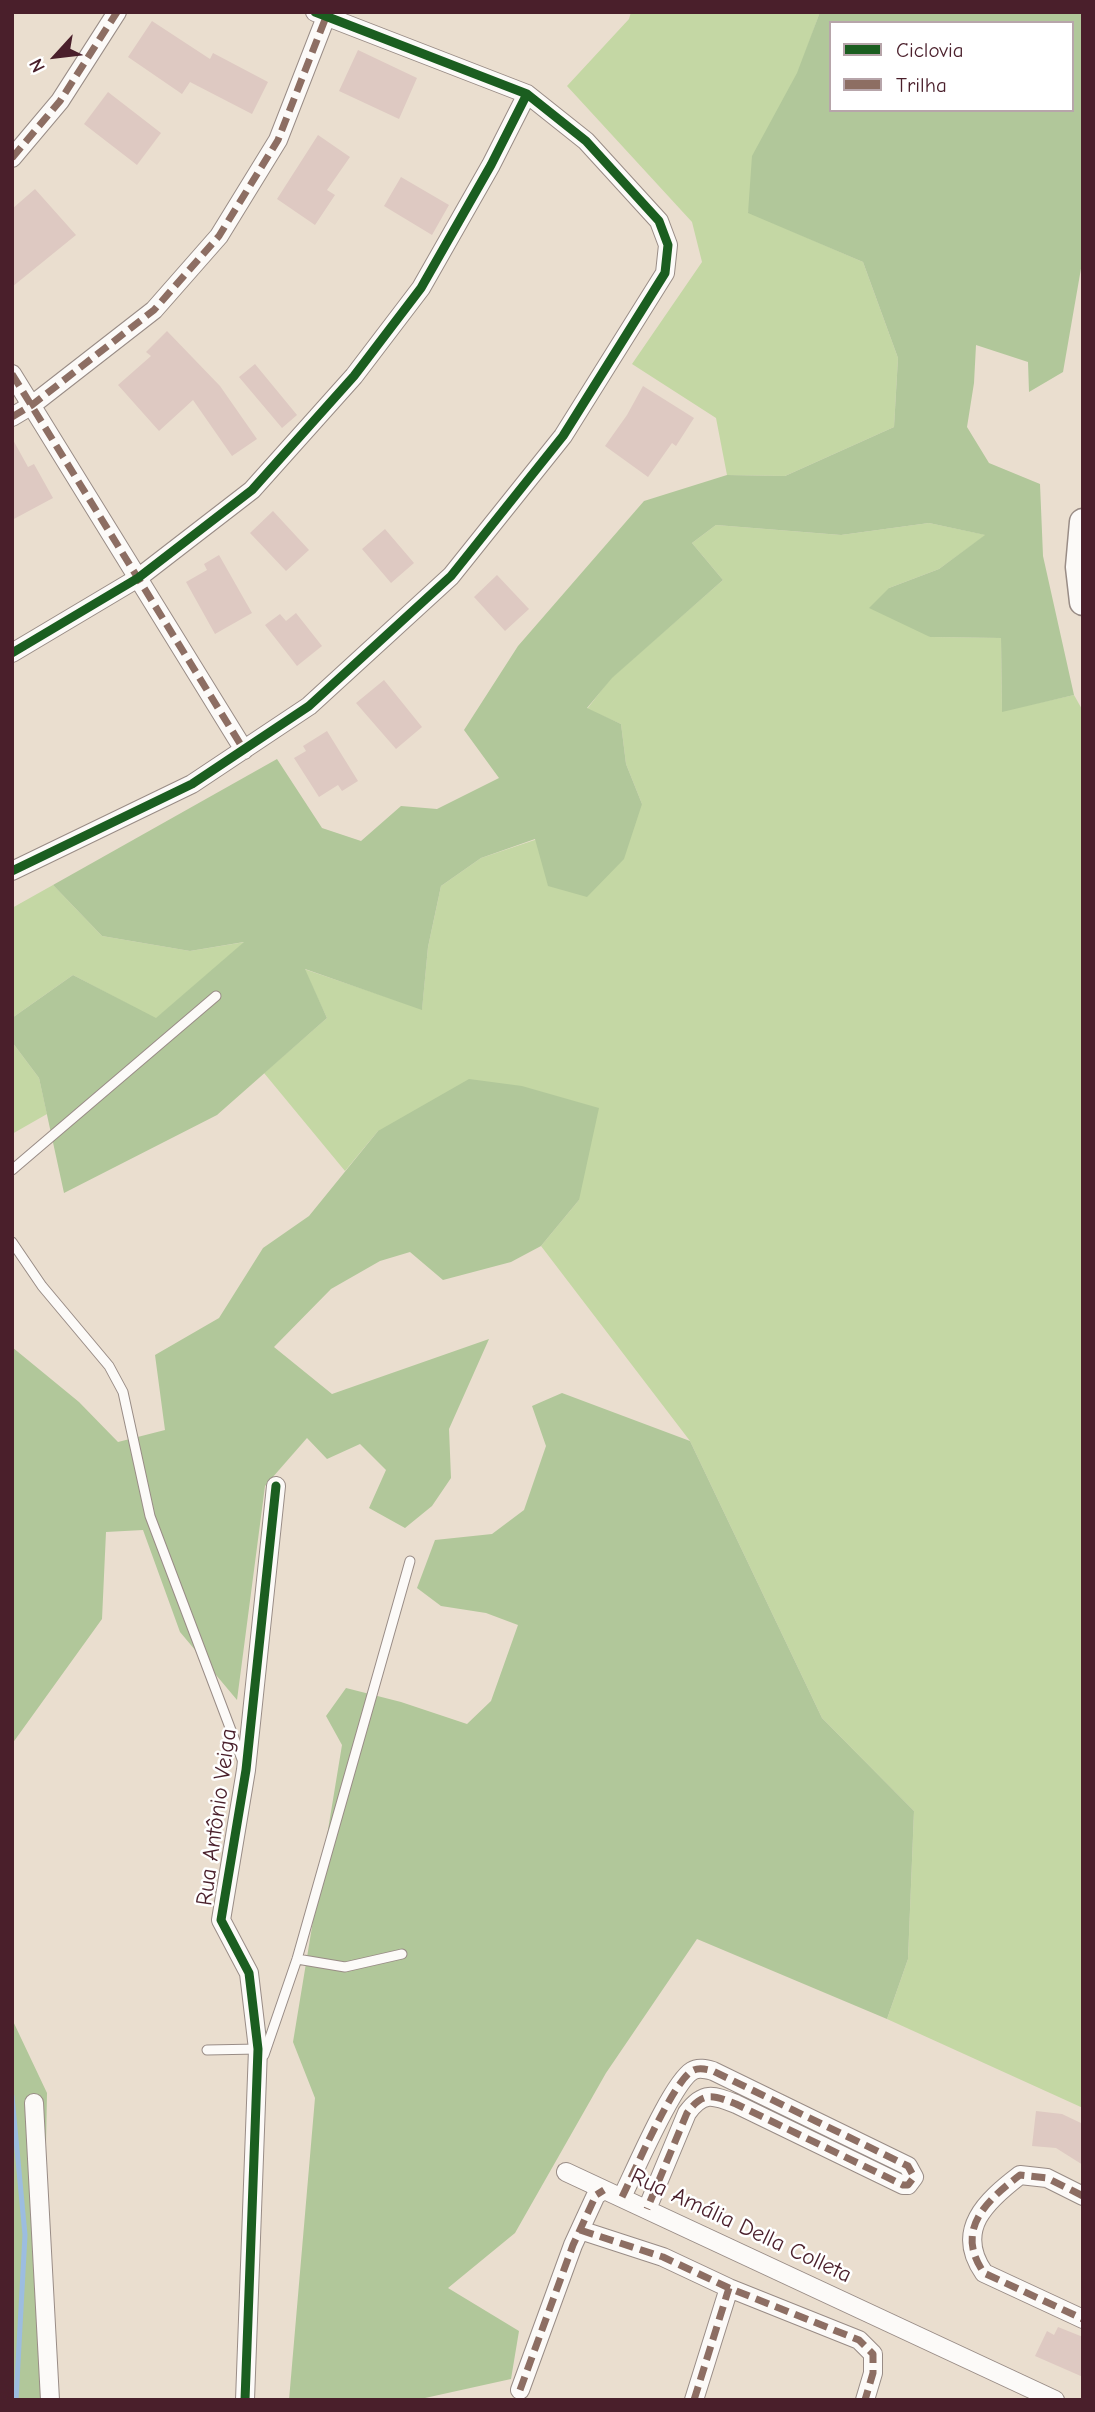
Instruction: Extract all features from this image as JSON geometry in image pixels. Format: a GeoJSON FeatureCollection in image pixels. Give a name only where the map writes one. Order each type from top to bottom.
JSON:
{"type":"FeatureCollection","features":[{"type":"Feature","properties":{"kind":"street"},"geometry":{"type":"LineString","coordinates":[[12,158],[60,101],[117,12]]}},
{"type":"Feature","properties":{"kind":"street"},"geometry":{"type":"LineString","coordinates":[[12,416],[32,405],[153,310],[219,236],[278,141],[320,14],[527,94],[586,141],[659,221],[668,245],[665,272],[563,436],[451,576],[309,706],[244,750],[191,784],[12,871]]}},
{"type":"Feature","properties":{"kind":"street"},"geometry":{"type":"LineString","coordinates":[[12,653],[138,578],[252,490],[354,376],[421,288],[491,165],[527,94]]}},
{"type":"Feature","properties":{"kind":"street"},"geometry":{"type":"LineString","coordinates":[[12,374],[244,750]]}},
{"type":"Feature","properties":{"kind":"street"},"geometry":{"type":"LineString","coordinates":[[1083,522],[1079,567],[1083,602]]}},
{"type":"Feature","properties":{"kind":"street","name":"Rua Antônio Veiga"},"geometry":{"type":"LineString","coordinates":[[245,2400],[258,2049],[248,1973],[221,1920],[246,1770],[276,1486]]}},
{"type":"Feature","properties":{"kind":"street"},"geometry":{"type":"LineString","coordinates":[[622,2197],[674,2091],[692,2070],[703,2068],[908,2166],[914,2177],[908,2185],[903,2185],[736,2104],[715,2096],[704,2097],[695,2102],[687,2113],[647,2208]]}},
{"type":"Feature","properties":{"kind":"street"},"geometry":{"type":"LineString","coordinates":[[34,2103],[50,2400]]}},
{"type":"Feature","properties":{"kind":"street"},"geometry":{"type":"LineString","coordinates":[[566,2172],[604,2190]]}},
{"type":"Feature","properties":{"kind":"street"},"geometry":{"type":"LineString","coordinates":[[1083,2196],[1047,2178],[1020,2175],[993,2196],[973,2229],[971,2246],[984,2273],[1083,2319]]}},
{"type":"Feature","properties":{"kind":"street","name":"Rua Amália Della Colleta"},"geometry":{"type":"LineString","coordinates":[[520,2390],[579,2230],[596,2195],[604,2190],[1055,2400]]}},
{"type":"Feature","properties":{"kind":"street"},"geometry":{"type":"LineString","coordinates":[[579,2230],[663,2257],[729,2288],[859,2340],[873,2354],[873,2373],[865,2400]]}},
{"type":"Feature","properties":{"kind":"street"},"geometry":{"type":"LineString","coordinates":[[695,2400],[729,2288]]}},
{"type":"Feature","properties":{"kind":"lane"},"geometry":{"type":"LineString","coordinates":[[12,1170],[216,996]]}},
{"type":"Feature","properties":{"kind":"lane"},"geometry":{"type":"LineString","coordinates":[[12,1242],[42,1286],[109,1366],[123,1392],[150,1516],[246,1770]]}},
{"type":"Feature","properties":{"kind":"lane"},"geometry":{"type":"LineString","coordinates":[[257,2073],[297,1959],[410,1561]]}},
{"type":"Feature","properties":{"kind":"lane"},"geometry":{"type":"LineString","coordinates":[[297,1959],[345,1967],[402,1954]]}},
{"type":"Feature","properties":{"kind":"lane"},"geometry":{"type":"LineString","coordinates":[[207,2050],[258,2049]]}},
{"type":"Feature","properties":{"kind":"green space"},"geometry":{"type":"Polygon","coordinates":[[[631,12],[820,12],[748,212],[863,262],[898,358],[894,427],[785,476],[727,475],[716,418],[632,364],[702,262],[692,222],[567,86],[629,19],[631,12]]]}},
{"type":"Feature","properties":{"kind":"green space"},"geometry":{"type":"Polygon","coordinates":[[[820,12],[1083,12],[1083,257],[1063,372],[1029,392],[1028,362],[976,345],[974,383],[967,427],[989,463],[1040,484],[1043,556],[1074,695],[1002,712],[1001,638],[930,637],[869,608],[889,588],[939,569],[985,535],[929,523],[841,535],[716,525],[692,543],[723,580],[612,678],[587,708],[621,724],[626,764],[642,804],[624,859],[587,897],[548,886],[535,839],[481,858],[441,886],[428,947],[422,1010],[305,969],[327,1018],[217,1115],[64,1193],[39,1078],[12,1042],[12,1018],[73,975],[156,1018],[244,942],[190,951],[102,936],[53,885],[277,759],[322,828],[361,841],[401,806],[437,809],[499,778],[464,730],[518,646],[644,501],[727,475],[785,476],[894,427],[898,358],[863,262],[748,213],[752,156],[797,73],[820,12]]]}},
{"type":"Feature","properties":{"kind":"green space"},"geometry":{"type":"Polygon","coordinates":[[[929,523],[986,535],[939,569],[889,588],[930,637],[1001,638],[1002,711],[1074,695],[1083,711],[1083,2108],[887,2019],[908,1959],[914,1811],[822,1718],[690,1441],[541,1246],[579,1200],[378,1131],[345,1171],[264,1073],[327,1018],[304,969],[422,1009],[428,947],[441,886],[481,858],[642,804],[626,764],[621,724],[587,709],[611,678],[723,580],[692,543],[716,525],[841,535],[929,523]]]}},
{"type":"Feature","properties":{"kind":"green space"},"geometry":{"type":"Polygon","coordinates":[[[53,885],[102,936],[190,951],[245,942],[156,1019],[73,975],[12,1018],[12,908],[53,885]]]}},
{"type":"Feature","properties":{"kind":"green space"},"geometry":{"type":"Polygon","coordinates":[[[12,1042],[39,1078],[47,1114],[12,1134],[12,1042]]]}},
{"type":"Feature","properties":{"kind":"green space"},"geometry":{"type":"Polygon","coordinates":[[[469,1079],[522,1086],[599,1108],[579,1200],[541,1246],[511,1262],[443,1280],[410,1252],[380,1261],[331,1289],[274,1347],[332,1394],[489,1339],[449,1429],[451,1478],[432,1506],[405,1528],[369,1508],[386,1470],[360,1444],[327,1459],[307,1438],[265,1486],[237,1700],[180,1632],[143,1530],[106,1532],[102,1619],[12,1744],[12,1347],[79,1402],[118,1442],[165,1430],[155,1355],[219,1318],[263,1248],[309,1216],[378,1131],[469,1079]]]}},
{"type":"Feature","properties":{"kind":"green space"},"geometry":{"type":"Polygon","coordinates":[[[562,1393],[690,1441],[822,1718],[914,1811],[908,1959],[887,2019],[697,1939],[606,2073],[515,2233],[448,2288],[519,2331],[511,2379],[416,2400],[289,2400],[315,2098],[293,2042],[342,1745],[326,1716],[346,1688],[401,1702],[467,1724],[491,1701],[518,1625],[486,1613],[441,1606],[417,1588],[435,1540],[492,1534],[524,1510],[546,1446],[532,1406],[562,1393]]]}},
{"type":"Feature","properties":{"kind":"green space"},"geometry":{"type":"Polygon","coordinates":[[[12,2019],[47,2093],[41,2400],[12,2400],[12,2019]]]}},
{"type":"Feature","properties":{"kind":"building"},"geometry":{"type":"Polygon","coordinates":[[[152,21],[210,59],[213,53],[268,82],[252,114],[190,82],[182,94],[128,57],[152,21]]]}},
{"type":"Feature","properties":{"kind":"building"},"geometry":{"type":"Polygon","coordinates":[[[358,50],[417,78],[399,119],[339,91],[358,50]]]}},
{"type":"Feature","properties":{"kind":"building"},"geometry":{"type":"Polygon","coordinates":[[[108,92],[161,133],[137,165],[84,124],[108,92]]]}},
{"type":"Feature","properties":{"kind":"building"},"geometry":{"type":"Polygon","coordinates":[[[318,135],[350,157],[327,190],[335,195],[315,225],[277,199],[318,135]]]}},
{"type":"Feature","properties":{"kind":"building"},"geometry":{"type":"Polygon","coordinates":[[[401,177],[449,205],[432,235],[384,206],[401,177]]]}},
{"type":"Feature","properties":{"kind":"building"},"geometry":{"type":"Polygon","coordinates":[[[35,189],[76,235],[12,287],[12,209],[35,189]]]}},
{"type":"Feature","properties":{"kind":"building"},"geometry":{"type":"Polygon","coordinates":[[[167,331],[220,386],[257,439],[232,456],[193,400],[159,431],[118,385],[151,356],[146,352],[167,331]]]}},
{"type":"Feature","properties":{"kind":"building"},"geometry":{"type":"Polygon","coordinates":[[[255,364],[297,415],[282,428],[239,377],[255,364]]]}},
{"type":"Feature","properties":{"kind":"building"},"geometry":{"type":"Polygon","coordinates":[[[643,386],[694,418],[676,446],[672,443],[648,477],[605,446],[643,386]]]}},
{"type":"Feature","properties":{"kind":"building"},"geometry":{"type":"Polygon","coordinates":[[[12,438],[28,467],[34,464],[53,498],[12,520],[12,438]]]}},
{"type":"Feature","properties":{"kind":"building"},"geometry":{"type":"Polygon","coordinates":[[[273,511],[309,550],[286,571],[250,533],[273,511]]]}},
{"type":"Feature","properties":{"kind":"building"},"geometry":{"type":"Polygon","coordinates":[[[385,529],[414,563],[391,583],[362,549],[385,529]]]}},
{"type":"Feature","properties":{"kind":"building"},"geometry":{"type":"Polygon","coordinates":[[[219,555],[252,613],[215,634],[186,582],[207,570],[204,564],[219,555]]]}},
{"type":"Feature","properties":{"kind":"building"},"geometry":{"type":"Polygon","coordinates":[[[497,575],[529,609],[505,631],[474,597],[497,575]]]}},
{"type":"Feature","properties":{"kind":"building"},"geometry":{"type":"Polygon","coordinates":[[[296,613],[322,646],[297,666],[265,625],[280,614],[286,621],[296,613]]]}},
{"type":"Feature","properties":{"kind":"building"},"geometry":{"type":"Polygon","coordinates":[[[384,680],[422,727],[396,749],[356,703],[384,680]]]}},
{"type":"Feature","properties":{"kind":"building"},"geometry":{"type":"Polygon","coordinates":[[[327,731],[358,781],[342,791],[338,785],[319,797],[294,758],[306,751],[303,746],[327,731]]]}},
{"type":"Feature","properties":{"kind":"building"},"geometry":{"type":"Polygon","coordinates":[[[1036,2111],[1062,2114],[1083,2124],[1083,2165],[1056,2148],[1032,2146],[1036,2111]]]}},
{"type":"Feature","properties":{"kind":"building"},"geometry":{"type":"Polygon","coordinates":[[[1058,2327],[1083,2337],[1083,2377],[1035,2356],[1047,2331],[1054,2335],[1058,2327]]]}},
{"type":"Feature","properties":{"kind":"waterway"},"geometry":{"type":"LineString","coordinates":[[12,2096],[25,2235],[16,2400]]}},
{"type":"Feature","properties":{"kind":"marked path"},"geometry":{"type":"LineString","coordinates":[[12,158],[60,101],[117,12]]}},
{"type":"Feature","properties":{"kind":"marked path"},"geometry":{"type":"LineString","coordinates":[[12,417],[32,405],[154,310],[219,236],[278,140],[326,17]]}},
{"type":"Feature","properties":{"kind":"marked path"},"geometry":{"type":"LineString","coordinates":[[12,374],[244,750]]}},
{"type":"Feature","properties":{"kind":"marked path"},"geometry":{"type":"LineString","coordinates":[[622,2197],[674,2092],[692,2071],[699,2069],[713,2071],[908,2166],[914,2177],[908,2185],[903,2185],[736,2104],[709,2097],[698,2101],[687,2113],[647,2209]]}},
{"type":"Feature","properties":{"kind":"marked path"},"geometry":{"type":"LineString","coordinates":[[1083,2196],[1047,2178],[1020,2175],[986,2206],[973,2230],[972,2243],[984,2273],[1083,2319]]}},
{"type":"Feature","properties":{"kind":"marked path"},"geometry":{"type":"LineString","coordinates":[[520,2390],[573,2245],[596,2195],[604,2190]]}},
{"type":"Feature","properties":{"kind":"marked path"},"geometry":{"type":"LineString","coordinates":[[580,2230],[663,2257],[729,2288],[859,2340],[873,2354],[873,2373],[865,2400]]}},
{"type":"Feature","properties":{"kind":"marked path"},"geometry":{"type":"LineString","coordinates":[[694,2400],[729,2288]]}},
{"type":"Feature","properties":{"kind":"cycle path"},"geometry":{"type":"LineString","coordinates":[[12,871],[192,784],[309,706],[451,576],[563,436],[665,273],[668,245],[659,221],[586,141],[527,94],[315,12]]}},
{"type":"Feature","properties":{"kind":"cycle path"},"geometry":{"type":"LineString","coordinates":[[12,653],[138,578],[252,490],[354,376],[421,288],[491,165],[527,94]]}},
{"type":"Feature","properties":{"kind":"cycle path"},"geometry":{"type":"LineString","coordinates":[[245,2400],[258,2049],[249,1973],[221,1920],[246,1770],[276,1486]]}}]}
